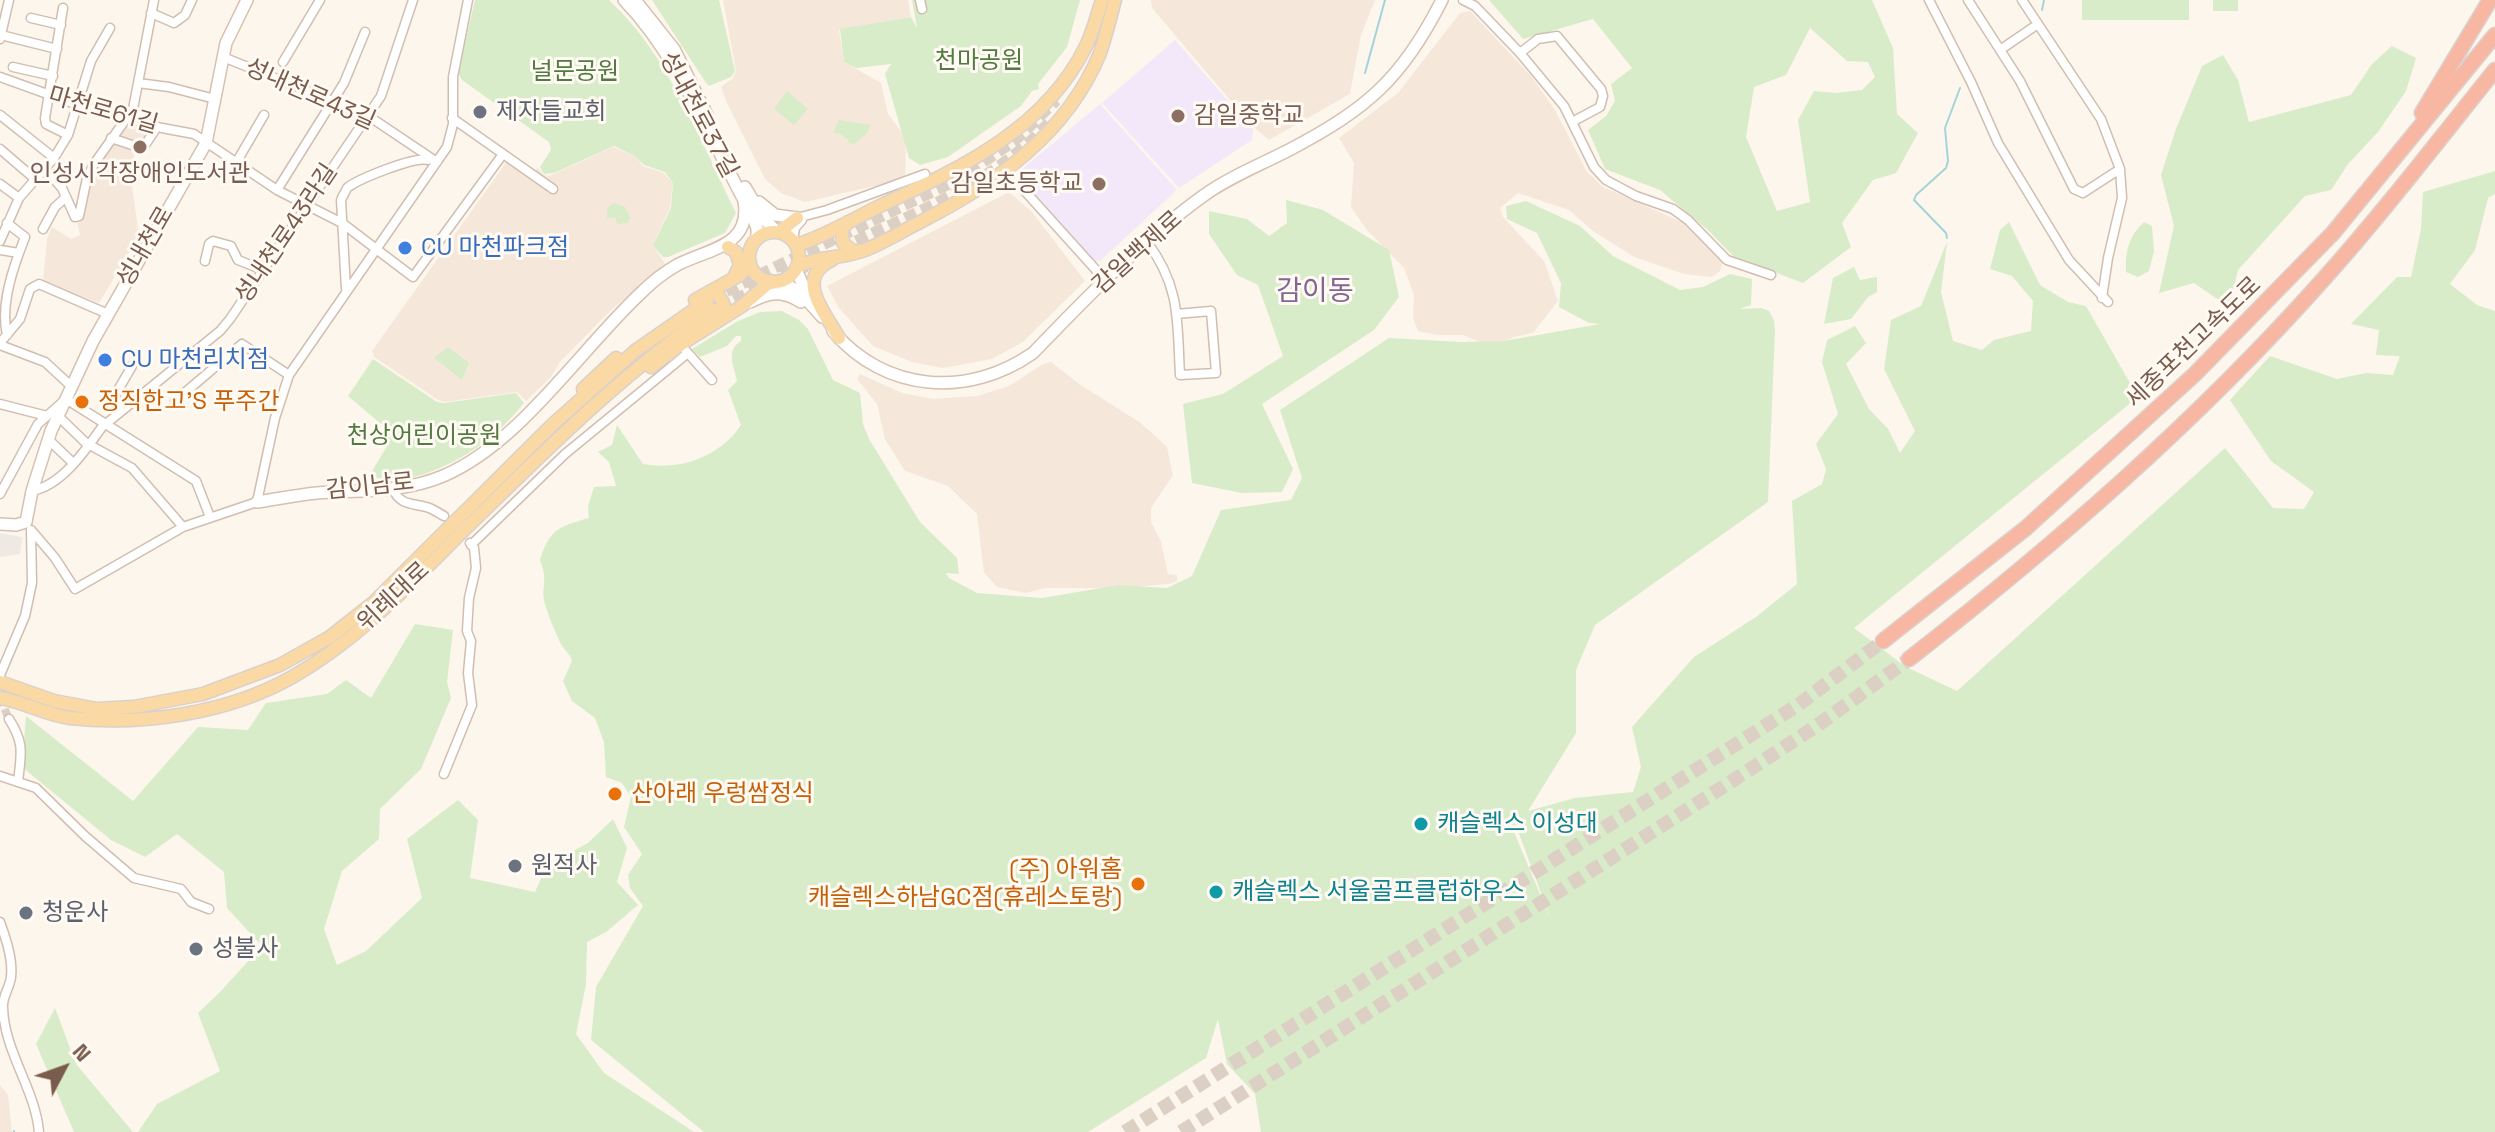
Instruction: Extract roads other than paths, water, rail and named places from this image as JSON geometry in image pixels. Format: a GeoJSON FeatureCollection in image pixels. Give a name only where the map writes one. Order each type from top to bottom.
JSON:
{"type":"FeatureCollection","features":[{"type":"Feature","properties":{"kind":"highway"},"geometry":{"type":"LineString","coordinates":[[2393,162],[2490,0]]}},
{"type":"Feature","properties":{"kind":"highway","name":"세종포천고속도로"},"geometry":{"type":"LineString","coordinates":[[1883,641],[2026,528],[2195,374],[2333,233],[2495,35]]}},
{"type":"Feature","properties":{"kind":"highway","name":"세종포천고속도로"},"geometry":{"type":"LineString","coordinates":[[1909,659],[2076,524],[2205,402],[2364,233],[2495,70]]}},
{"type":"Feature","properties":{"kind":"main road","name":"성내천로"},"geometry":{"type":"LineString","coordinates":[[29,527],[32,491],[49,440],[52,416],[66,399],[108,314],[206,143],[226,43],[247,0]]}},
{"type":"Feature","properties":{"kind":"main road","name":"성내천로37길"},"geometry":{"type":"LineString","coordinates":[[624,0],[659,43],[764,219],[778,232]]}},
{"type":"Feature","properties":{"kind":"main road","name":"성내천로37길"},"geometry":{"type":"LineString","coordinates":[[635,0],[667,39],[756,225],[756,238]]}},
{"type":"Feature","properties":{"kind":"main road"},"geometry":{"type":"LineString","coordinates":[[794,242],[848,221],[964,164],[1028,123],[1057,90],[1087,46],[1102,0]]}},
{"type":"Feature","properties":{"kind":"main road"},"geometry":{"type":"LineString","coordinates":[[742,306],[774,282],[787,278],[796,268],[813,260],[862,251],[971,196],[1007,170],[1044,139],[1075,99],[1100,52],[1115,0]]}},
{"type":"Feature","properties":{"kind":"main road","name":"감일백제로"},"geometry":{"type":"LineString","coordinates":[[810,303],[839,338],[870,363],[886,371],[912,380],[964,383],[1001,373],[1033,353],[1147,242],[1206,194],[1339,121],[1377,93],[1407,59],[1442,0]]}},
{"type":"Feature","properties":{"kind":"main road"},"geometry":{"type":"LineString","coordinates":[[744,186],[775,215],[801,217]]}},
{"type":"Feature","properties":{"kind":"main road"},"geometry":{"type":"LineString","coordinates":[[725,246],[742,227],[746,213],[744,201]]}},
{"type":"Feature","properties":{"kind":"main road"},"geometry":{"type":"LineString","coordinates":[[725,284],[740,275],[749,261],[756,238],[778,232],[801,217]]}},
{"type":"Feature","properties":{"kind":"main road"},"geometry":{"type":"LineString","coordinates":[[848,221],[842,230],[843,243],[853,251],[862,251]]}},
{"type":"Feature","properties":{"kind":"main road"},"geometry":{"type":"LineString","coordinates":[[778,232],[794,242],[799,257],[796,268],[810,303]]}},
{"type":"Feature","properties":{"kind":"main road","name":"감이남로"},"geometry":{"type":"LineString","coordinates":[[257,502],[312,494],[393,489],[441,477],[484,454],[518,424],[644,290],[676,266],[725,246],[756,238]]}},
{"type":"Feature","properties":{"kind":"main road"},"geometry":{"type":"LineString","coordinates":[[725,246],[740,249],[757,275],[786,283],[810,303]]}},
{"type":"Feature","properties":{"kind":"main road"},"geometry":{"type":"LineString","coordinates":[[556,431],[595,415],[684,349],[740,265],[736,252],[725,246]]}},
{"type":"Feature","properties":{"kind":"main road"},"geometry":{"type":"LineString","coordinates":[[837,257],[820,267],[813,283],[815,297],[839,338]]}},
{"type":"Feature","properties":{"kind":"main road"},"geometry":{"type":"LineString","coordinates":[[556,431],[603,368],[665,319],[713,306],[742,306],[773,292],[790,296],[808,308],[825,329],[839,338]]}},
{"type":"Feature","properties":{"kind":"main road","name":"위례대로"},"geometry":{"type":"LineString","coordinates":[[6,684],[54,701],[97,709],[134,707],[203,694],[280,665],[330,637],[373,603],[556,431],[713,306]]}},
{"type":"Feature","properties":{"kind":"main road","name":"위례대로"},"geometry":{"type":"LineString","coordinates":[[6,699],[67,718],[119,720],[170,716],[256,693],[292,677],[337,648],[381,613],[556,431]]}},
{"type":"Feature","properties":{"kind":"main road"},"geometry":{"type":"LineString","coordinates":[[0,524],[29,527]]}},
{"type":"Feature","properties":{"kind":"street"},"geometry":{"type":"LineString","coordinates":[[9,0],[0,37],[57,49]]}},
{"type":"Feature","properties":{"kind":"street"},"geometry":{"type":"LineString","coordinates":[[45,169],[62,188],[75,217],[79,216],[87,178],[133,109],[154,0]]}},
{"type":"Feature","properties":{"kind":"street"},"geometry":{"type":"LineString","coordinates":[[151,13],[174,23],[185,15],[192,0]]}},
{"type":"Feature","properties":{"kind":"street"},"geometry":{"type":"LineString","coordinates":[[283,62],[320,0]]}},
{"type":"Feature","properties":{"kind":"street","name":"성내천로43라길"},"geometry":{"type":"LineString","coordinates":[[73,463],[105,425],[224,327],[381,96],[413,0]]}},
{"type":"Feature","properties":{"kind":"street"},"geometry":{"type":"LineString","coordinates":[[257,502],[275,418],[289,375],[447,147],[453,124],[453,77],[468,0]]}},
{"type":"Feature","properties":{"kind":"street"},"geometry":{"type":"LineString","coordinates":[[1463,0],[1475,6],[1520,53],[1564,106],[1594,167],[1606,180],[1636,196],[1673,209],[1727,260],[1771,275]]}},
{"type":"Feature","properties":{"kind":"street"},"geometry":{"type":"LineString","coordinates":[[1929,0],[1998,143],[2069,260],[2105,300],[2108,258],[2122,198],[2120,169],[2101,119],[2022,0]]}},
{"type":"Feature","properties":{"kind":"street"},"geometry":{"type":"LineString","coordinates":[[1968,0],[2020,81],[2074,189],[2083,193],[2120,169]]}},
{"type":"Feature","properties":{"kind":"street"},"geometry":{"type":"LineString","coordinates":[[63,8],[46,124],[68,135]]}},
{"type":"Feature","properties":{"kind":"street"},"geometry":{"type":"LineString","coordinates":[[31,18],[61,25]]}},
{"type":"Feature","properties":{"kind":"street"},"geometry":{"type":"LineString","coordinates":[[2000,50],[2038,24]]}},
{"type":"Feature","properties":{"kind":"street"},"geometry":{"type":"LineString","coordinates":[[0,241],[19,198],[54,158],[68,135],[91,61],[110,28]]}},
{"type":"Feature","properties":{"kind":"street"},"geometry":{"type":"LineString","coordinates":[[277,190],[344,83],[365,32]]}},
{"type":"Feature","properties":{"kind":"street"},"geometry":{"type":"LineString","coordinates":[[1520,53],[1538,39],[1557,36],[1601,89],[1600,107],[1572,122]]}},
{"type":"Feature","properties":{"kind":"street","name":"성내천로43길"},"geometry":{"type":"LineString","coordinates":[[223,57],[367,115],[437,162]]}},
{"type":"Feature","properties":{"kind":"street"},"geometry":{"type":"LineString","coordinates":[[13,67],[53,76]]}},
{"type":"Feature","properties":{"kind":"street","name":"마천로61길"},"geometry":{"type":"LineString","coordinates":[[0,77],[50,97],[157,127],[194,134],[277,190],[342,223],[413,277],[503,154]]}},
{"type":"Feature","properties":{"kind":"street"},"geometry":{"type":"LineString","coordinates":[[138,83],[215,99]]}},
{"type":"Feature","properties":{"kind":"street"},"geometry":{"type":"LineString","coordinates":[[0,115],[54,158]]}},
{"type":"Feature","properties":{"kind":"street"},"geometry":{"type":"LineString","coordinates":[[236,163],[264,115]]}},
{"type":"Feature","properties":{"kind":"street"},"geometry":{"type":"LineString","coordinates":[[452,118],[553,189]]}},
{"type":"Feature","properties":{"kind":"street"},"geometry":{"type":"LineString","coordinates":[[111,138],[135,146],[145,145],[157,127]]}},
{"type":"Feature","properties":{"kind":"street"},"geometry":{"type":"LineString","coordinates":[[0,149],[35,179]]}},
{"type":"Feature","properties":{"kind":"street"},"geometry":{"type":"LineString","coordinates":[[346,290],[341,200],[347,189],[401,163],[422,158],[437,162]]}},
{"type":"Feature","properties":{"kind":"street"},"geometry":{"type":"LineString","coordinates":[[794,242],[795,228],[801,217],[925,174]]}},
{"type":"Feature","properties":{"kind":"street"},"geometry":{"type":"LineString","coordinates":[[0,184],[19,198]]}},
{"type":"Feature","properties":{"kind":"street"},"geometry":{"type":"LineString","coordinates":[[1023,189],[1106,281]]}},
{"type":"Feature","properties":{"kind":"street"},"geometry":{"type":"LineString","coordinates":[[43,229],[55,207],[65,198]]}},
{"type":"Feature","properties":{"kind":"street"},"geometry":{"type":"LineString","coordinates":[[7,223],[25,237],[11,274],[4,318],[7,335]]}},
{"type":"Feature","properties":{"kind":"street"},"geometry":{"type":"LineString","coordinates":[[205,261],[209,244],[213,241],[231,246],[238,260],[263,270]]}},
{"type":"Feature","properties":{"kind":"street"},"geometry":{"type":"LineString","coordinates":[[1147,242],[1163,263],[1171,284],[1180,375],[1216,373],[1211,311],[1176,314]]}},
{"type":"Feature","properties":{"kind":"street"},"geometry":{"type":"LineString","coordinates":[[0,250],[19,253]]}},
{"type":"Feature","properties":{"kind":"street"},"geometry":{"type":"LineString","coordinates":[[71,386],[45,362],[0,344],[20,319],[30,289],[39,284],[108,314]]}},
{"type":"Feature","properties":{"kind":"street"},"geometry":{"type":"LineString","coordinates":[[175,401],[242,344],[289,375]]}},
{"type":"Feature","properties":{"kind":"street"},"geometry":{"type":"LineString","coordinates":[[444,774],[472,705],[468,673],[471,641],[467,631],[469,598],[476,568],[470,543],[684,349],[712,380]]}},
{"type":"Feature","properties":{"kind":"street"},"geometry":{"type":"LineString","coordinates":[[124,408],[114,397],[132,366]]}},
{"type":"Feature","properties":{"kind":"street"},"geometry":{"type":"LineString","coordinates":[[66,399],[196,481],[210,517]]}},
{"type":"Feature","properties":{"kind":"street"},"geometry":{"type":"LineString","coordinates":[[0,404],[52,416],[86,443],[132,468],[183,527]]}},
{"type":"Feature","properties":{"kind":"street"},"geometry":{"type":"LineString","coordinates":[[0,494],[38,424],[52,416]]}},
{"type":"Feature","properties":{"kind":"street"},"geometry":{"type":"LineString","coordinates":[[32,491],[49,488],[73,463],[49,440]]}},
{"type":"Feature","properties":{"kind":"street"},"geometry":{"type":"LineString","coordinates":[[393,489],[397,498],[410,506],[428,507],[444,516]]}},
{"type":"Feature","properties":{"kind":"street","name":"감이남로"},"geometry":{"type":"LineString","coordinates":[[29,527],[55,558],[75,589],[183,527],[257,502]]}},
{"type":"Feature","properties":{"kind":"street","name":"성내천로"},"geometry":{"type":"LineString","coordinates":[[0,675],[25,616],[32,583],[29,527]]}},
{"type":"Feature","properties":{"kind":"street"},"geometry":{"type":"LineString","coordinates":[[9,719],[20,735],[22,748],[18,782]]}},
{"type":"Feature","properties":{"kind":"street"},"geometry":{"type":"LineString","coordinates":[[0,776],[36,788],[134,878],[181,889],[191,902],[209,909]]}},
{"type":"Feature","properties":{"kind":"street"},"geometry":{"type":"LineString","coordinates":[[0,922],[11,977],[2,1004],[6,1027],[11,1049],[35,1103],[39,1132]]}},
{"type":"Feature","properties":{"kind":"waterway"},"geometry":{"type":"LineString","coordinates":[[1365,73],[1385,0]]}},
{"type":"Feature","properties":{"kind":"waterway"},"geometry":{"type":"LineString","coordinates":[[2042,10],[2044,0]]}},
{"type":"Feature","properties":{"kind":"waterway"},"geometry":{"type":"LineString","coordinates":[[1947,238],[1946,233],[1914,200],[1946,168],[1945,128],[1960,88]]}},
{"type":"Feature","properties":{"kind":"tunnel"},"geometry":{"type":"LineString","coordinates":[[710,299],[960,178],[1016,139],[1056,100]]}},
{"type":"Feature","properties":{"kind":"tunnel"},"geometry":{"type":"LineString","coordinates":[[840,249],[978,180],[1004,163],[1049,123]]}},
{"type":"Feature","properties":{"kind":"tunnel"},"geometry":{"type":"LineString","coordinates":[[718,308],[806,266]]}},
{"type":"Feature","properties":{"kind":"tunnel"},"geometry":{"type":"LineString","coordinates":[[1125,1132],[1798,705],[1883,641]]}},
{"type":"Feature","properties":{"kind":"tunnel"},"geometry":{"type":"LineString","coordinates":[[1181,1132],[1729,783],[1818,725],[1909,659]]}},
{"type":"Feature","properties":{"kind":"tunnel"},"geometry":{"type":"LineString","coordinates":[[0,698],[9,719]]}},
{"type":"Feature","properties":{"kind":"place","name":"제자들교회"},"geometry":{"type":"Point","coordinates":[480,112]}},
{"type":"Feature","properties":{"kind":"place","name":"감일중학교"},"geometry":{"type":"Point","coordinates":[1178,116]}},
{"type":"Feature","properties":{"kind":"place","name":"인성시각장애인도서관"},"geometry":{"type":"Point","coordinates":[140,147]}},
{"type":"Feature","properties":{"kind":"place","name":"감일초등학교"},"geometry":{"type":"Point","coordinates":[1099,184]}},
{"type":"Feature","properties":{"kind":"place","name":"CU 마천파크점"},"geometry":{"type":"Point","coordinates":[405,248]}},
{"type":"Feature","properties":{"kind":"place","name":"CU 마천리치점"},"geometry":{"type":"Point","coordinates":[105,360]}},
{"type":"Feature","properties":{"kind":"place","name":"정직한고'S 푸주간"},"geometry":{"type":"Point","coordinates":[82,402]}},
{"type":"Feature","properties":{"kind":"place","name":"산아래 우렁쌈정식"},"geometry":{"type":"Point","coordinates":[615,794]}},
{"type":"Feature","properties":{"kind":"place","name":"캐슬렉스 이성대"},"geometry":{"type":"Point","coordinates":[1421,824]}},
{"type":"Feature","properties":{"kind":"place","name":"원적사"},"geometry":{"type":"Point","coordinates":[515,866]}},
{"type":"Feature","properties":{"kind":"place","name":"(주) 아워홈 캐슬렉스하남GC점(휴레스토랑)"},"geometry":{"type":"Point","coordinates":[1138,884]}},
{"type":"Feature","properties":{"kind":"place","name":"캐슬렉스 서울골프클럽하우스"},"geometry":{"type":"Point","coordinates":[1216,892]}},
{"type":"Feature","properties":{"kind":"place","name":"청운사"},"geometry":{"type":"Point","coordinates":[26,913]}},
{"type":"Feature","properties":{"kind":"place","name":"성불사"},"geometry":{"type":"Point","coordinates":[196,949]}},
{"type":"Feature","properties":{"kind":"district","name":"감이동"},"geometry":{"type":"Point","coordinates":[1315,292]}},
{"type":"Feature","properties":{"kind":"park label","name":"천마공원"},"geometry":{"type":"Point","coordinates":[979,61]}},
{"type":"Feature","properties":{"kind":"park label","name":"널문공원"},"geometry":{"type":"Point","coordinates":[575,72]}},
{"type":"Feature","properties":{"kind":"park label","name":"천상어린이공원"},"geometry":{"type":"Point","coordinates":[424,436]}}]}
